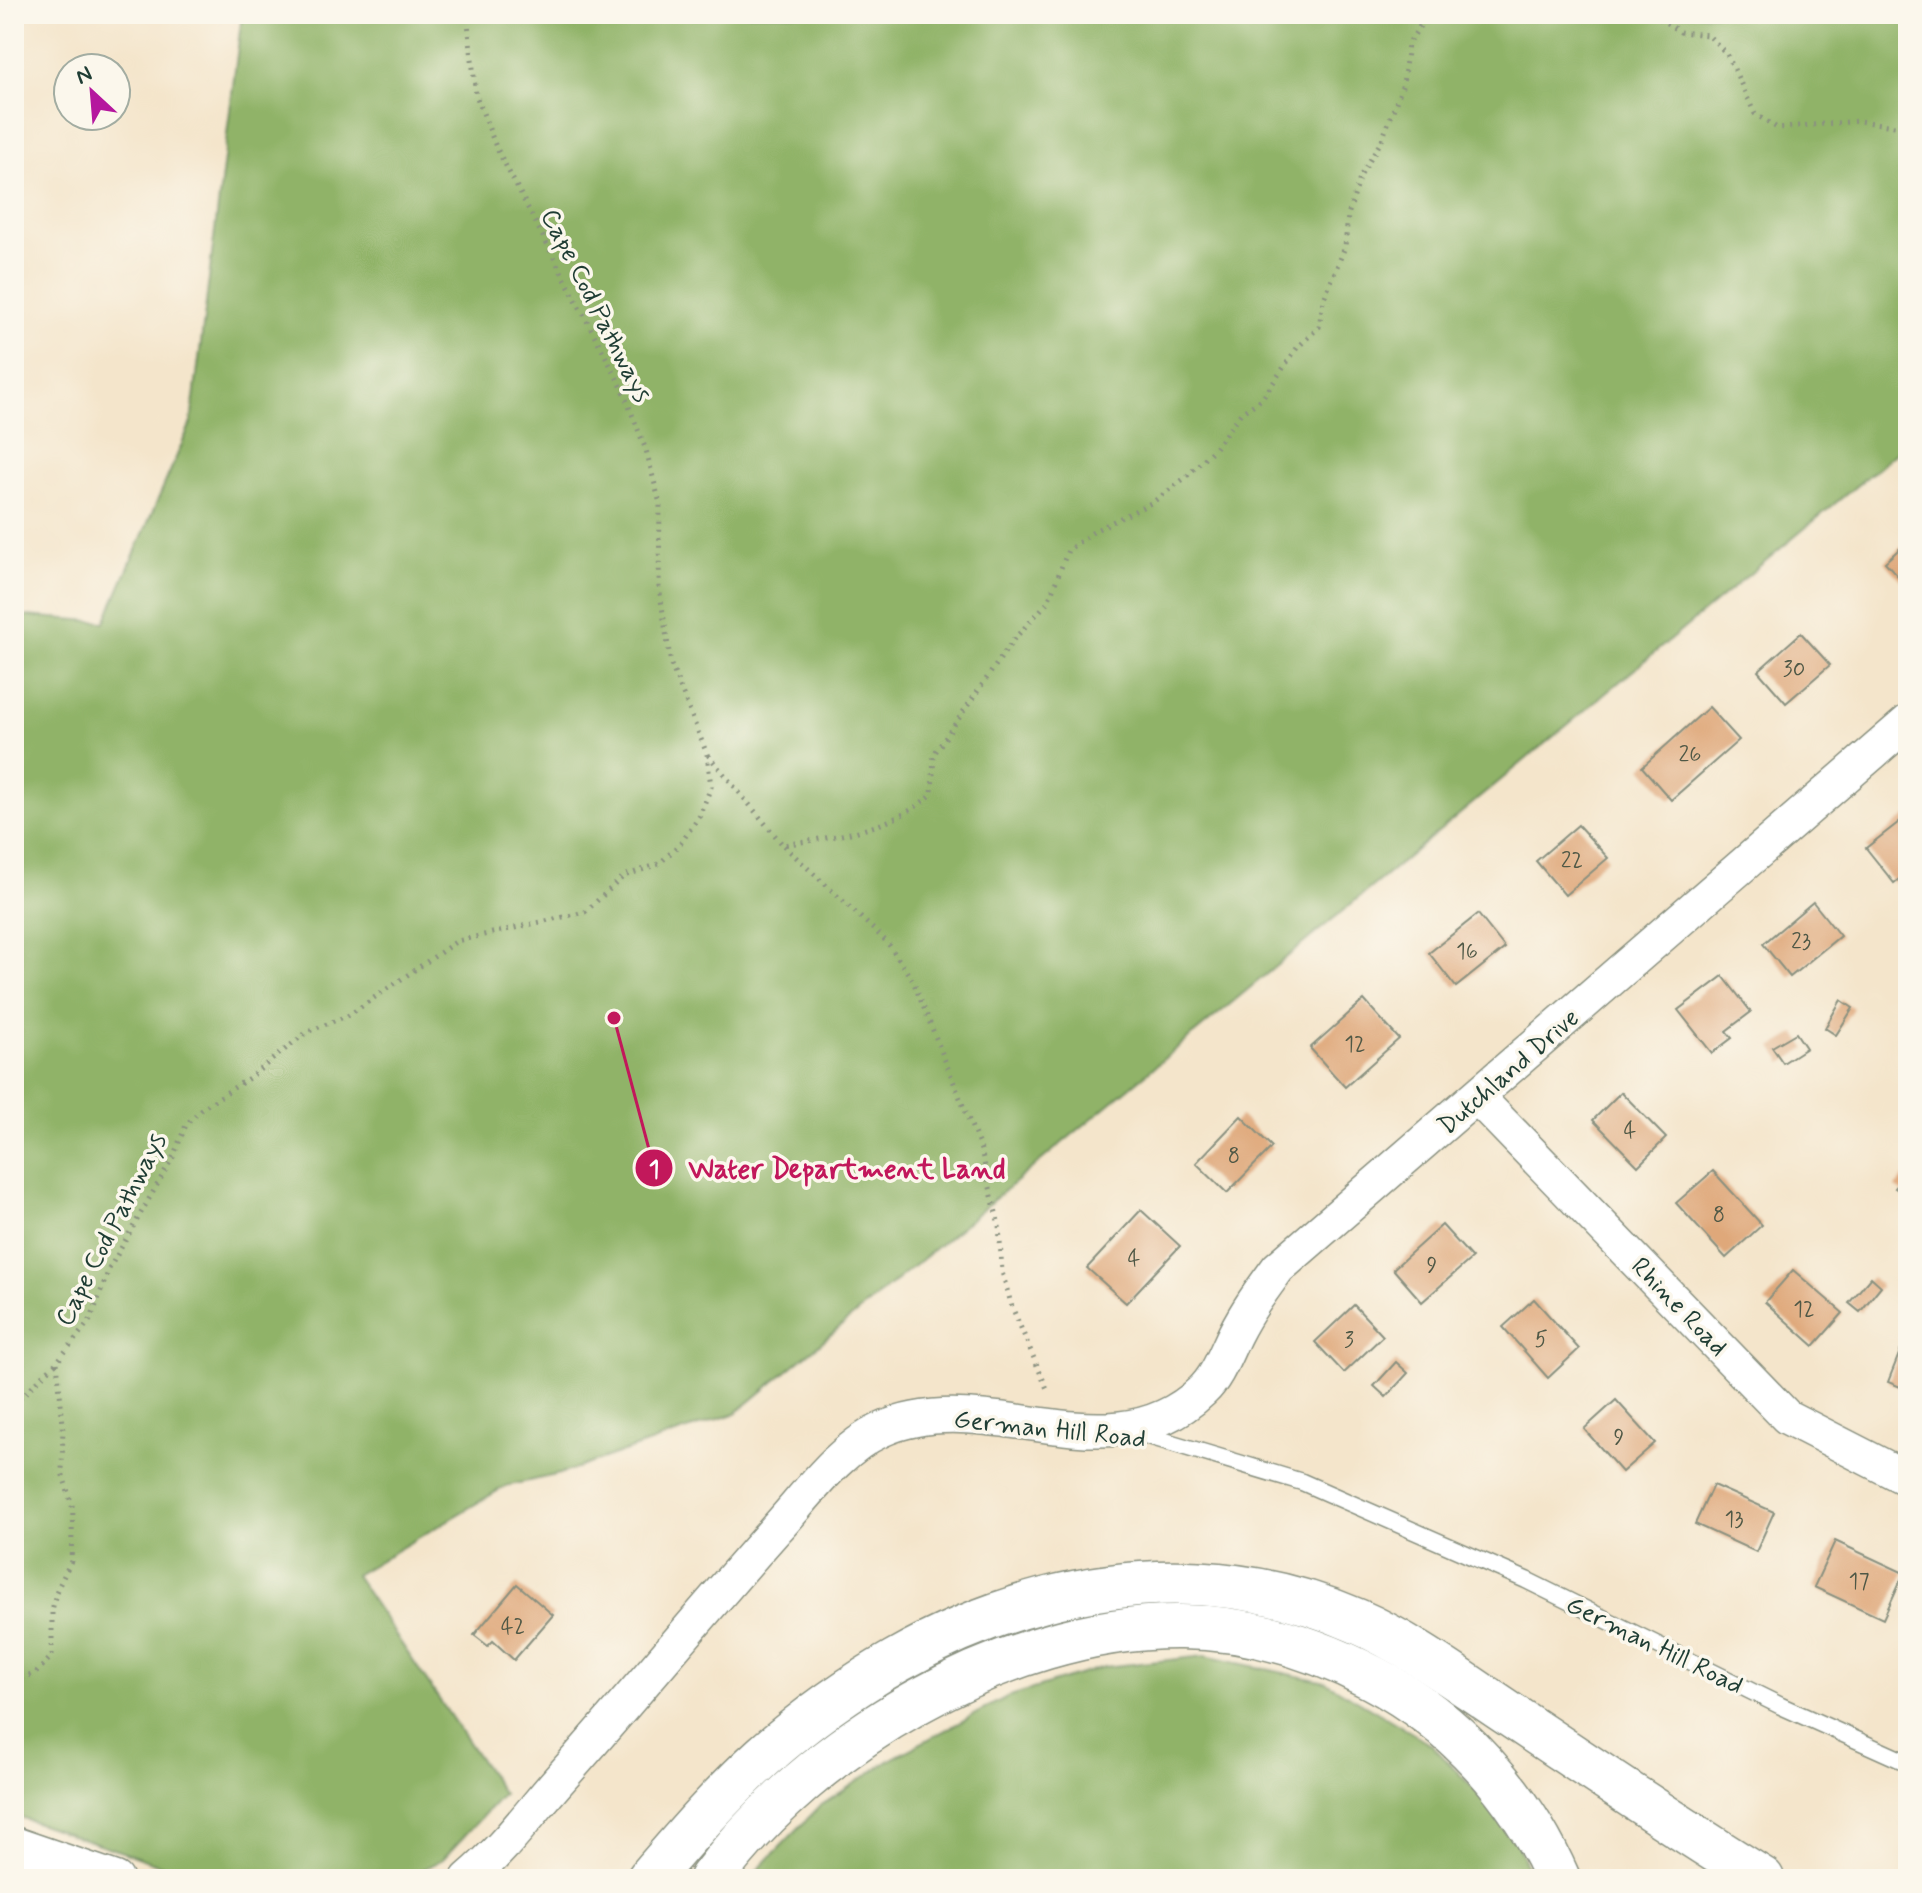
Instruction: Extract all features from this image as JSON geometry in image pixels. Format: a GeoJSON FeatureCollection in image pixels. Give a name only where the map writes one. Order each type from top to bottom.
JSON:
{"type":"FeatureCollection","features":[{"type":"Feature","properties":{"kind":"highway"},"geometry":{"type":"LineString","coordinates":[[649,1879],[763,1757],[800,1726],[887,1668],[932,1643],[1025,1604],[1098,1587],[1154,1581],[1194,1582],[1276,1594],[1359,1621],[1434,1664],[1762,1879]]}},
{"type":"Feature","properties":{"kind":"highway"},"geometry":{"type":"LineString","coordinates":[[711,1879],[762,1822],[810,1777],[857,1740],[961,1679],[1075,1639],[1175,1627],[1228,1630],[1278,1640],[1323,1654],[1396,1690],[1437,1719],[1472,1751],[1530,1825],[1558,1879]]}},
{"type":"Feature","properties":{"kind":"street","name":"Dutchland Drive"},"geometry":{"type":"LineString","coordinates":[[1130,1430],[1166,1416],[1202,1391],[1220,1368],[1255,1299],[1278,1268],[1478,1098],[1908,722]]}},
{"type":"Feature","properties":{"kind":"street","name":"Rhine Road"},"geometry":{"type":"LineString","coordinates":[[1478,1098],[1787,1417],[1908,1479]]}},
{"type":"Feature","properties":{"kind":"street","name":"German Hill Road"},"geometry":{"type":"LineString","coordinates":[[468,1879],[601,1733],[750,1559],[849,1452],[880,1430],[910,1421],[997,1418],[1100,1431],[1130,1430]]}},
{"type":"Feature","properties":{"kind":"street"},"geometry":{"type":"LineString","coordinates":[[14,1844],[116,1879]]}},
{"type":"Feature","properties":{"kind":"lane","name":"German Hill Road"},"geometry":{"type":"LineString","coordinates":[[1130,1430],[1302,1482],[1526,1580],[1828,1729],[1908,1763]]}},
{"type":"Feature","properties":{"kind":"path","name":"Cape Cod Pathways"},"geometry":{"type":"LineString","coordinates":[[14,1404],[57,1362],[91,1319],[109,1269],[173,1157],[186,1125],[201,1109],[249,1078],[307,1032],[349,1015],[457,941],[585,912],[624,876],[659,864],[680,844],[699,817],[711,787],[707,754],[671,665],[659,587],[660,504],[646,450],[621,386],[496,147],[476,95],[467,14]]}},
{"type":"Feature","properties":{"kind":"path"},"geometry":{"type":"LineString","coordinates":[[783,845],[861,832],[907,813],[932,794],[934,754],[1014,639],[1048,602],[1068,550],[1096,530],[1153,502],[1185,478],[1215,448],[1241,413],[1262,399],[1277,382],[1297,348],[1319,327],[1323,301],[1345,247],[1348,215],[1361,175],[1382,140],[1403,84],[1408,44],[1420,26],[1436,14]]}},
{"type":"Feature","properties":{"kind":"path"},"geometry":{"type":"LineString","coordinates":[[1653,14],[1680,32],[1708,35],[1727,54],[1755,114],[1777,128],[1859,121],[1908,128]]}},
{"type":"Feature","properties":{"kind":"path"},"geometry":{"type":"LineString","coordinates":[[707,754],[783,845],[887,942],[913,981],[981,1150],[999,1225],[1002,1272],[1012,1307],[1062,1426]]}},
{"type":"Feature","properties":{"kind":"path"},"geometry":{"type":"LineString","coordinates":[[14,1682],[36,1673],[52,1656],[55,1635],[52,1611],[56,1592],[71,1561],[73,1509],[62,1472],[63,1424],[57,1362]]}},
{"type":"Feature","properties":{"kind":"green space"},"geometry":{"type":"Polygon","coordinates":[[[242,14],[1908,14],[1908,443],[736,1413],[560,1474],[506,1486],[355,1575],[503,1794],[443,1859],[405,1879],[201,1879],[14,1815],[14,615],[105,622],[191,423],[242,14]]]}},
{"type":"Feature","properties":{"kind":"green space"},"geometry":{"type":"Polygon","coordinates":[[[1205,1656],[1326,1682],[1431,1744],[1510,1827],[1532,1879],[749,1879],[820,1806],[893,1758],[1007,1697],[1104,1667],[1205,1656]]]}},
{"type":"Feature","properties":{"kind":"building"},"geometry":{"type":"Polygon","coordinates":[[[1908,541],[1908,587],[1885,562],[1908,541]]]}},
{"type":"Feature","properties":{"kind":"building"},"geometry":{"type":"Polygon","coordinates":[[[1801,633],[1830,665],[1786,703],[1758,671],[1801,633]]]}},
{"type":"Feature","properties":{"kind":"building"},"geometry":{"type":"Polygon","coordinates":[[[1709,707],[1739,740],[1671,800],[1642,767],[1709,707]]]}},
{"type":"Feature","properties":{"kind":"building"},"geometry":{"type":"Polygon","coordinates":[[[1908,815],[1908,872],[1894,883],[1866,848],[1908,815]]]}},
{"type":"Feature","properties":{"kind":"building"},"geometry":{"type":"Polygon","coordinates":[[[1578,825],[1608,858],[1565,895],[1536,861],[1578,825]]]}},
{"type":"Feature","properties":{"kind":"building"},"geometry":{"type":"Polygon","coordinates":[[[1813,902],[1840,936],[1790,977],[1763,944],[1813,902]]]}},
{"type":"Feature","properties":{"kind":"building"},"geometry":{"type":"Polygon","coordinates":[[[1478,914],[1505,948],[1456,987],[1429,953],[1478,914]]]}},
{"type":"Feature","properties":{"kind":"building"},"geometry":{"type":"Polygon","coordinates":[[[1723,976],[1751,1012],[1726,1031],[1732,1038],[1712,1053],[1678,1010],[1723,976]]]}},
{"type":"Feature","properties":{"kind":"building"},"geometry":{"type":"Polygon","coordinates":[[[1364,1000],[1399,1039],[1345,1087],[1310,1048],[1364,1000]]]}},
{"type":"Feature","properties":{"kind":"building"},"geometry":{"type":"Polygon","coordinates":[[[1841,1000],[1853,1008],[1836,1035],[1825,1028],[1841,1000]]]}},
{"type":"Feature","properties":{"kind":"building"},"geometry":{"type":"Polygon","coordinates":[[[1796,1033],[1806,1048],[1783,1063],[1772,1047],[1796,1033]]]}},
{"type":"Feature","properties":{"kind":"building"},"geometry":{"type":"Polygon","coordinates":[[[1621,1092],[1666,1138],[1638,1166],[1593,1120],[1621,1092]]]}},
{"type":"Feature","properties":{"kind":"building"},"geometry":{"type":"Polygon","coordinates":[[[1241,1116],[1272,1147],[1227,1193],[1196,1163],[1241,1116]]]}},
{"type":"Feature","properties":{"kind":"building"},"geometry":{"type":"Polygon","coordinates":[[[1713,1171],[1762,1225],[1726,1258],[1676,1203],[1713,1171]]]}},
{"type":"Feature","properties":{"kind":"building"},"geometry":{"type":"Polygon","coordinates":[[[1908,1171],[1908,1189],[1904,1194],[1895,1188],[1908,1171]]]}},
{"type":"Feature","properties":{"kind":"building"},"geometry":{"type":"Polygon","coordinates":[[[1141,1210],[1180,1246],[1126,1303],[1087,1268],[1141,1210]]]}},
{"type":"Feature","properties":{"kind":"building"},"geometry":{"type":"Polygon","coordinates":[[[1442,1225],[1472,1258],[1422,1302],[1393,1269],[1442,1225]]]}},
{"type":"Feature","properties":{"kind":"building"},"geometry":{"type":"Polygon","coordinates":[[[1793,1270],[1843,1313],[1814,1346],[1765,1302],[1793,1270]]]}},
{"type":"Feature","properties":{"kind":"building"},"geometry":{"type":"Polygon","coordinates":[[[1871,1277],[1881,1286],[1860,1312],[1849,1303],[1871,1277]]]}},
{"type":"Feature","properties":{"kind":"building"},"geometry":{"type":"Polygon","coordinates":[[[1534,1299],[1579,1349],[1548,1378],[1503,1327],[1534,1299]]]}},
{"type":"Feature","properties":{"kind":"building"},"geometry":{"type":"Polygon","coordinates":[[[1354,1305],[1383,1336],[1344,1373],[1315,1342],[1354,1305]]]}},
{"type":"Feature","properties":{"kind":"building"},"geometry":{"type":"Polygon","coordinates":[[[1903,1344],[1908,1346],[1908,1390],[1888,1382],[1903,1344]]]}},
{"type":"Feature","properties":{"kind":"building"},"geometry":{"type":"Polygon","coordinates":[[[1396,1362],[1408,1373],[1386,1397],[1374,1386],[1396,1362]]]}},
{"type":"Feature","properties":{"kind":"building"},"geometry":{"type":"Polygon","coordinates":[[[1616,1400],[1655,1443],[1622,1472],[1584,1429],[1616,1400]]]}},
{"type":"Feature","properties":{"kind":"building"},"geometry":{"type":"Polygon","coordinates":[[[1713,1485],[1774,1512],[1756,1552],[1695,1524],[1713,1485]]]}},
{"type":"Feature","properties":{"kind":"building"},"geometry":{"type":"Polygon","coordinates":[[[1835,1541],[1904,1573],[1883,1619],[1814,1587],[1835,1541]]]}},
{"type":"Feature","properties":{"kind":"building"},"geometry":{"type":"Polygon","coordinates":[[[517,1584],[553,1615],[514,1660],[493,1641],[488,1646],[474,1635],[517,1584]]]}},
{"type":"Feature","properties":{"kind":"place","name":"Water Department Land"},"geometry":{"type":"Point","coordinates":[614,1018]}}]}
